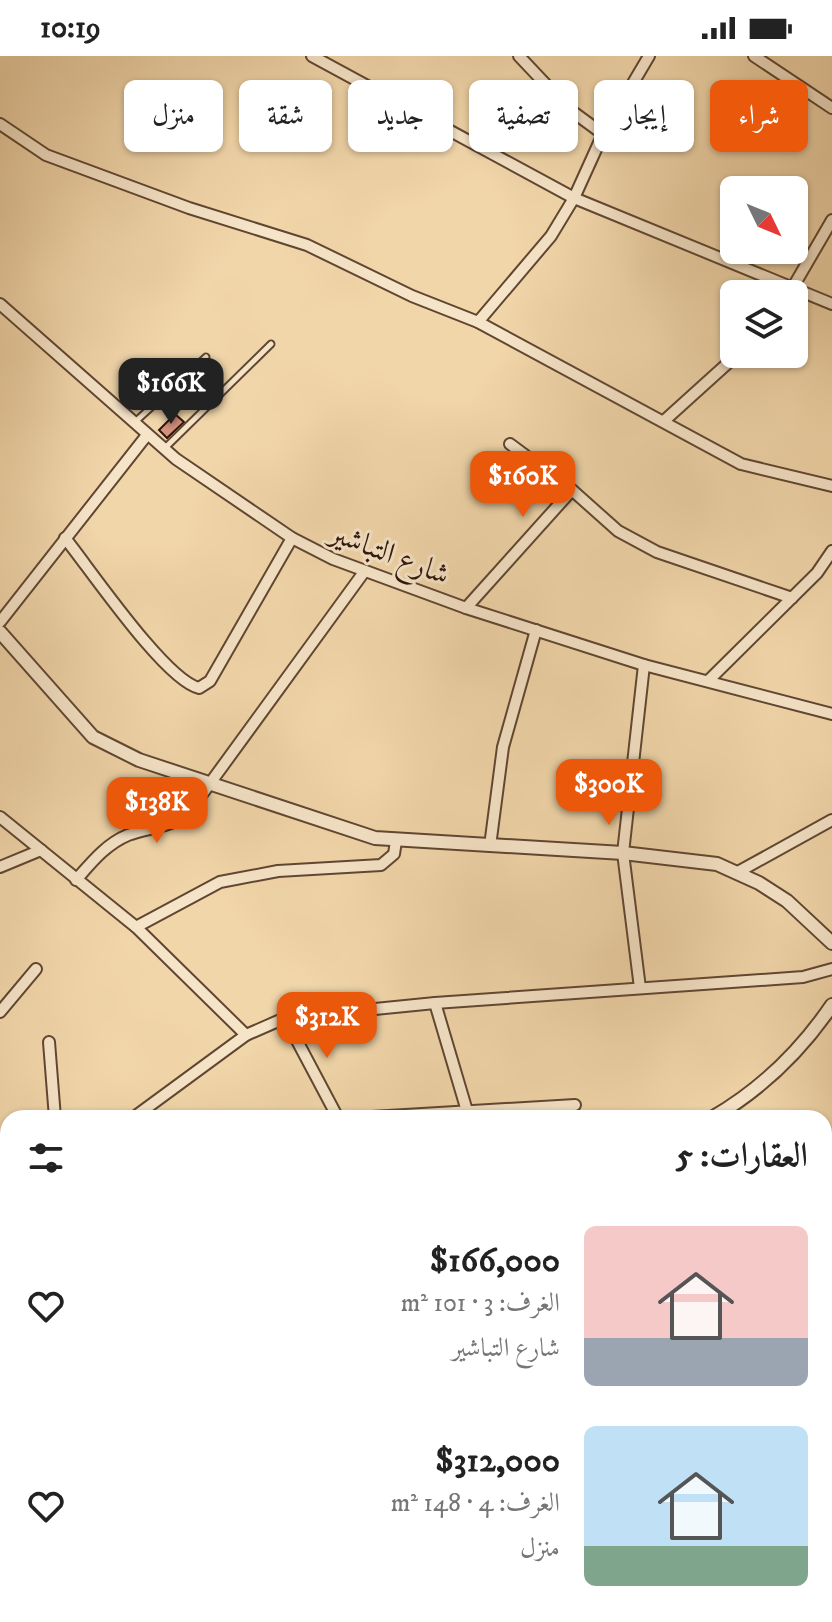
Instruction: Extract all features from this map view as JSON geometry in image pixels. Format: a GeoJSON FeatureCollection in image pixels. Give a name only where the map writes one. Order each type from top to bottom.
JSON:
{"type":"FeatureCollection","features":[{"type":"Feature","properties":{"kind":"street"},"geometry":{"type":"LineString","coordinates":[[312,56],[574,198],[766,280]]}},
{"type":"Feature","properties":{"kind":"street"},"geometry":{"type":"LineString","coordinates":[[519,56],[569,109],[594,127]]}},
{"type":"Feature","properties":{"kind":"street"},"geometry":{"type":"LineString","coordinates":[[635,80],[649,56]]}},
{"type":"Feature","properties":{"kind":"street"},"geometry":{"type":"LineString","coordinates":[[754,56],[832,108]]}},
{"type":"Feature","properties":{"kind":"street"},"geometry":{"type":"LineString","coordinates":[[0,124],[46,155],[150,195],[307,245],[412,296],[478,322],[665,420],[741,464],[832,486]]}},
{"type":"Feature","properties":{"kind":"street"},"geometry":{"type":"LineString","coordinates":[[478,322],[551,236],[574,198],[595,152]]}},
{"type":"Feature","properties":{"kind":"street"},"geometry":{"type":"LineString","coordinates":[[798,280],[832,220]]}},
{"type":"Feature","properties":{"kind":"street"},"geometry":{"type":"LineString","coordinates":[[808,296],[832,304]]}},
{"type":"Feature","properties":{"kind":"street","name":"شارع التباشير"},"geometry":{"type":"LineString","coordinates":[[0,304],[164,449],[292,538],[364,572],[466,608],[644,665],[832,714]]}},
{"type":"Feature","properties":{"kind":"street"},"geometry":{"type":"LineString","coordinates":[[665,420],[723,368]]}},
{"type":"Feature","properties":{"kind":"street"},"geometry":{"type":"LineString","coordinates":[[0,622],[147,435]]}},
{"type":"Feature","properties":{"kind":"street"},"geometry":{"type":"LineString","coordinates":[[510,444],[572,490],[618,531],[648,548],[694,567],[792,598]]}},
{"type":"Feature","properties":{"kind":"street"},"geometry":{"type":"LineString","coordinates":[[466,608],[572,490]]}},
{"type":"Feature","properties":{"kind":"street"},"geometry":{"type":"LineString","coordinates":[[65,538],[157,655],[187,683],[199,688],[210,681],[292,538]]}},
{"type":"Feature","properties":{"kind":"street"},"geometry":{"type":"LineString","coordinates":[[708,681],[792,598],[832,551]]}},
{"type":"Feature","properties":{"kind":"street"},"geometry":{"type":"LineString","coordinates":[[76,880],[111,845],[187,815],[205,785],[364,572]]}},
{"type":"Feature","properties":{"kind":"street"},"geometry":{"type":"LineString","coordinates":[[490,846],[503,747],[536,630]]}},
{"type":"Feature","properties":{"kind":"street"},"geometry":{"type":"LineString","coordinates":[[0,632],[93,737],[109,748],[205,785],[361,834],[396,841],[688,859],[738,872],[787,901],[832,943]]}},
{"type":"Feature","properties":{"kind":"street"},"geometry":{"type":"LineString","coordinates":[[640,988],[623,853],[644,665]]}},
{"type":"Feature","properties":{"kind":"street"},"geometry":{"type":"LineString","coordinates":[[0,817],[136,927],[246,1035]]}},
{"type":"Feature","properties":{"kind":"street"},"geometry":{"type":"LineString","coordinates":[[738,872],[832,820]]}},
{"type":"Feature","properties":{"kind":"street"},"geometry":{"type":"LineString","coordinates":[[136,927],[191,894],[220,882],[278,871],[381,865],[394,854],[396,841]]}},
{"type":"Feature","properties":{"kind":"street"},"geometry":{"type":"LineString","coordinates":[[0,867],[41,850]]}},
{"type":"Feature","properties":{"kind":"street"},"geometry":{"type":"LineString","coordinates":[[0,1012],[36,969]]}},
{"type":"Feature","properties":{"kind":"street"},"geometry":{"type":"LineString","coordinates":[[144,1110],[246,1035],[285,1018],[435,1003],[803,977],[832,969]]}},
{"type":"Feature","properties":{"kind":"street"},"geometry":{"type":"LineString","coordinates":[[435,1003],[467,1110]]}},
{"type":"Feature","properties":{"kind":"street"},"geometry":{"type":"LineString","coordinates":[[726,1110],[789,1060],[832,1005]]}},
{"type":"Feature","properties":{"kind":"street"},"geometry":{"type":"LineString","coordinates":[[285,1018],[334,1110]]}},
{"type":"Feature","properties":{"kind":"street"},"geometry":{"type":"LineString","coordinates":[[49,1042],[54,1110]]}},
{"type":"Feature","properties":{"kind":"street"},"geometry":{"type":"LineString","coordinates":[[485,1110],[575,1105]]}},
{"type":"Feature","properties":{"kind":"lane"},"geometry":{"type":"LineString","coordinates":[[164,449],[271,344]]}},
{"type":"Feature","properties":{"kind":"lane"},"geometry":{"type":"LineString","coordinates":[[134,423],[206,357]]}},
{"type":"Feature","properties":{"kind":"building"},"geometry":{"type":"Polygon","coordinates":[[[175,414],[184,422],[167,438],[159,430],[175,414]]]}}]}
